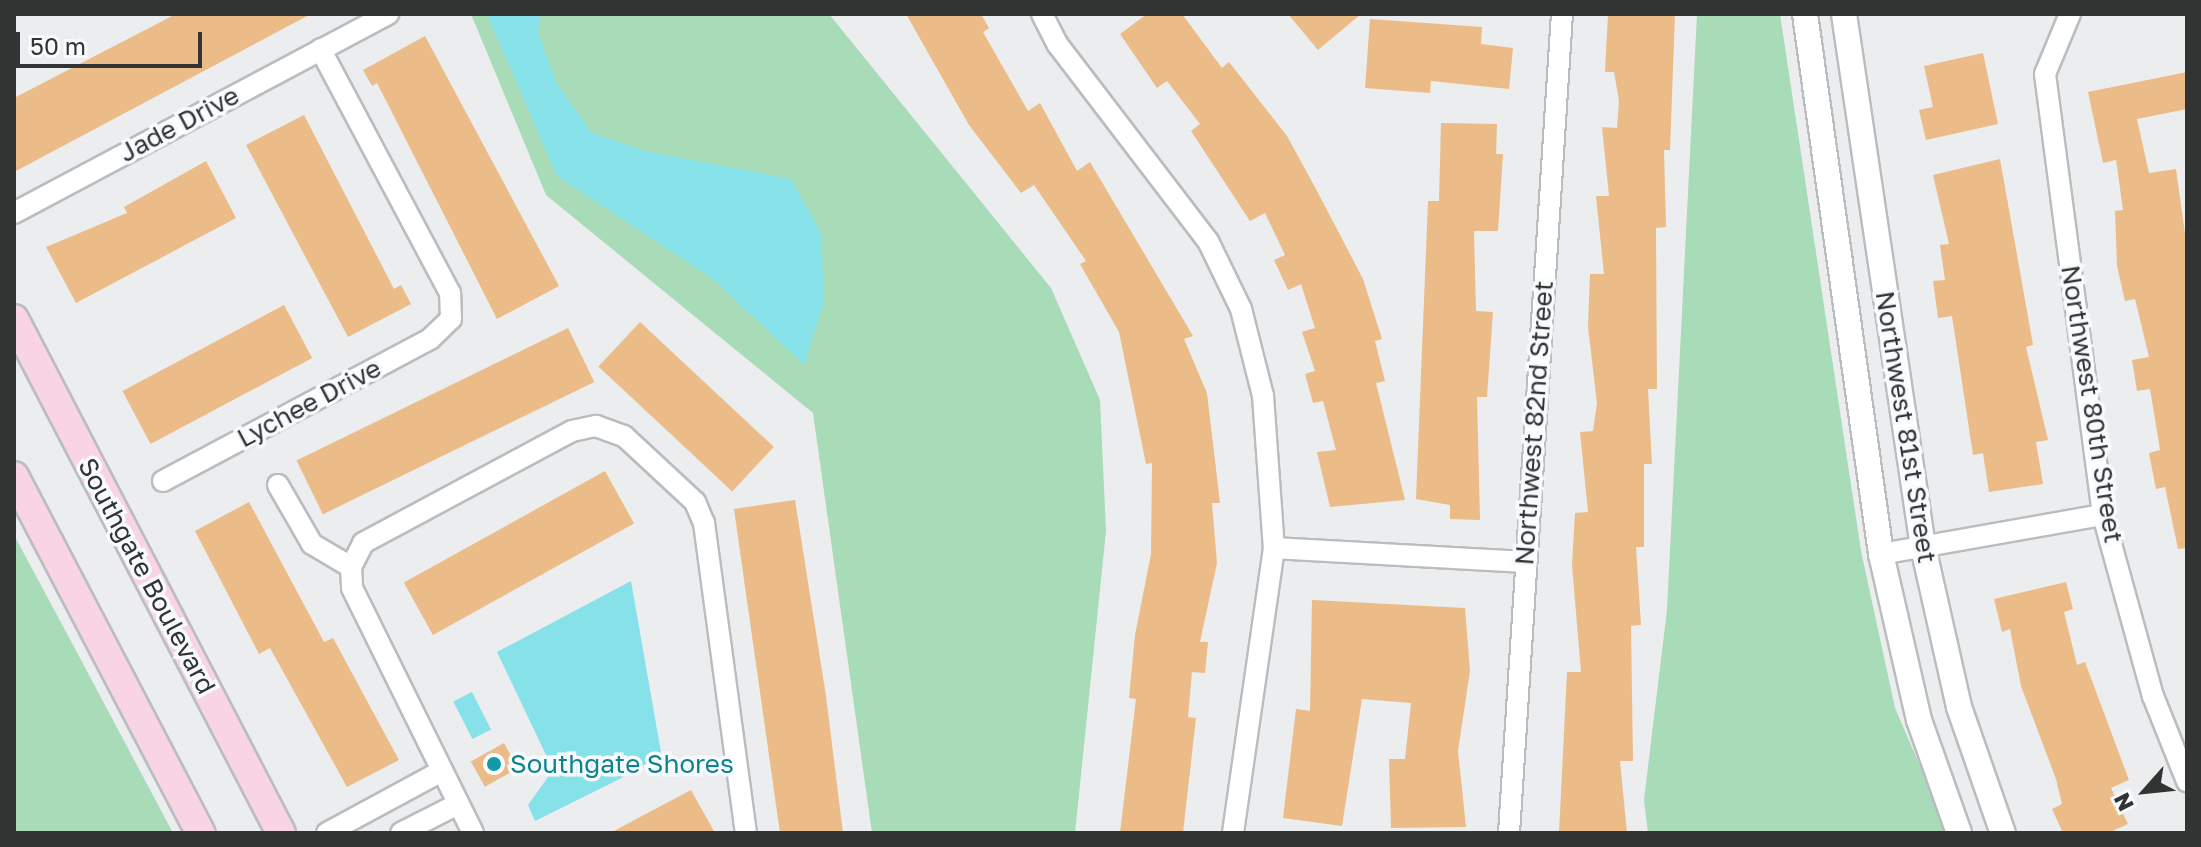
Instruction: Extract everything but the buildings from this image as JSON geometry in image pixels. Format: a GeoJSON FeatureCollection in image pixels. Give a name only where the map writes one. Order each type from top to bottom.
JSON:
{"type":"FeatureCollection","features":[{"type":"Feature","properties":{"kind":"main road","name":"Southgate Boulevard"},"geometry":{"type":"LineString","coordinates":[[14,319],[281,833]]}},
{"type":"Feature","properties":{"kind":"main road"},"geometry":{"type":"LineString","coordinates":[[14,476],[201,833]]}},
{"type":"Feature","properties":{"kind":"street","name":"Jade Drive"},"geometry":{"type":"LineString","coordinates":[[14,213],[388,14]]}},
{"type":"Feature","properties":{"kind":"street"},"geometry":{"type":"LineString","coordinates":[[1042,14],[1058,45],[1208,241],[1241,309],[1265,409],[1274,548],[1233,833]]}},
{"type":"Feature","properties":{"kind":"street","name":"Northwest 82nd Street"},"geometry":{"type":"LineString","coordinates":[[1509,833],[1562,14]]}},
{"type":"Feature","properties":{"kind":"street","name":"Northwest 81st Street"},"geometry":{"type":"LineString","coordinates":[[1805,14],[1881,554],[1919,720],[1959,833]]}},
{"type":"Feature","properties":{"kind":"street","name":"Northwest 81st Street"},"geometry":{"type":"LineString","coordinates":[[1844,14],[1923,547],[1959,707],[2003,833]]}},
{"type":"Feature","properties":{"kind":"street","name":"Northwest 80th Street"},"geometry":{"type":"LineString","coordinates":[[2066,17],[2045,74],[2103,515],[2153,696],[2187,781]]}},
{"type":"Feature","properties":{"kind":"street","name":"Lychee Drive"},"geometry":{"type":"LineString","coordinates":[[163,481],[430,339],[451,319],[450,293],[320,49]]}},
{"type":"Feature","properties":{"kind":"street"},"geometry":{"type":"LineString","coordinates":[[473,833],[456,805],[352,588],[351,567],[363,543],[572,431],[596,426],[624,436],[695,502],[704,523],[746,833]]}},
{"type":"Feature","properties":{"kind":"street"},"geometry":{"type":"LineString","coordinates":[[278,485],[312,544],[351,567]]}},
{"type":"Feature","properties":{"kind":"street"},"geometry":{"type":"LineString","coordinates":[[1881,554],[2103,515]]}},
{"type":"Feature","properties":{"kind":"street"},"geometry":{"type":"LineString","coordinates":[[1274,548],[1525,562]]}},
{"type":"Feature","properties":{"kind":"street"},"geometry":{"type":"LineString","coordinates":[[327,833],[440,772]]}},
{"type":"Feature","properties":{"kind":"street"},"geometry":{"type":"LineString","coordinates":[[401,833],[456,805]]}},
{"type":"Feature","properties":{"kind":"green space"},"geometry":{"type":"Polygon","coordinates":[[[471,14],[829,14],[1051,288],[1100,400],[1106,531],[1075,833],[872,833],[813,413],[546,195],[471,14]]]}},
{"type":"Feature","properties":{"kind":"green space"},"geometry":{"type":"Polygon","coordinates":[[[1697,14],[1780,14],[1861,551],[1895,708],[1949,833],[1648,833],[1644,800],[1667,610],[1697,14]]]}},
{"type":"Feature","properties":{"kind":"green space"},"geometry":{"type":"Polygon","coordinates":[[[14,535],[73,645],[173,833],[14,833],[14,535]]]}},
{"type":"Feature","properties":{"kind":"water"},"geometry":{"type":"Polygon","coordinates":[[[487,14],[540,14],[538,33],[557,84],[591,132],[645,151],[791,179],[821,233],[824,302],[804,365],[713,279],[557,176],[487,14]]]}},
{"type":"Feature","properties":{"kind":"water"},"geometry":{"type":"Polygon","coordinates":[[[631,581],[662,758],[535,821],[528,805],[548,777],[546,755],[497,652],[631,581]]]}},
{"type":"Feature","properties":{"kind":"water"},"geometry":{"type":"Polygon","coordinates":[[[472,692],[491,729],[472,739],[453,702],[472,692]]]}},
{"type":"Feature","properties":{"kind":"place","name":"Southgate Shores"},"geometry":{"type":"Point","coordinates":[494,764]}}]}
